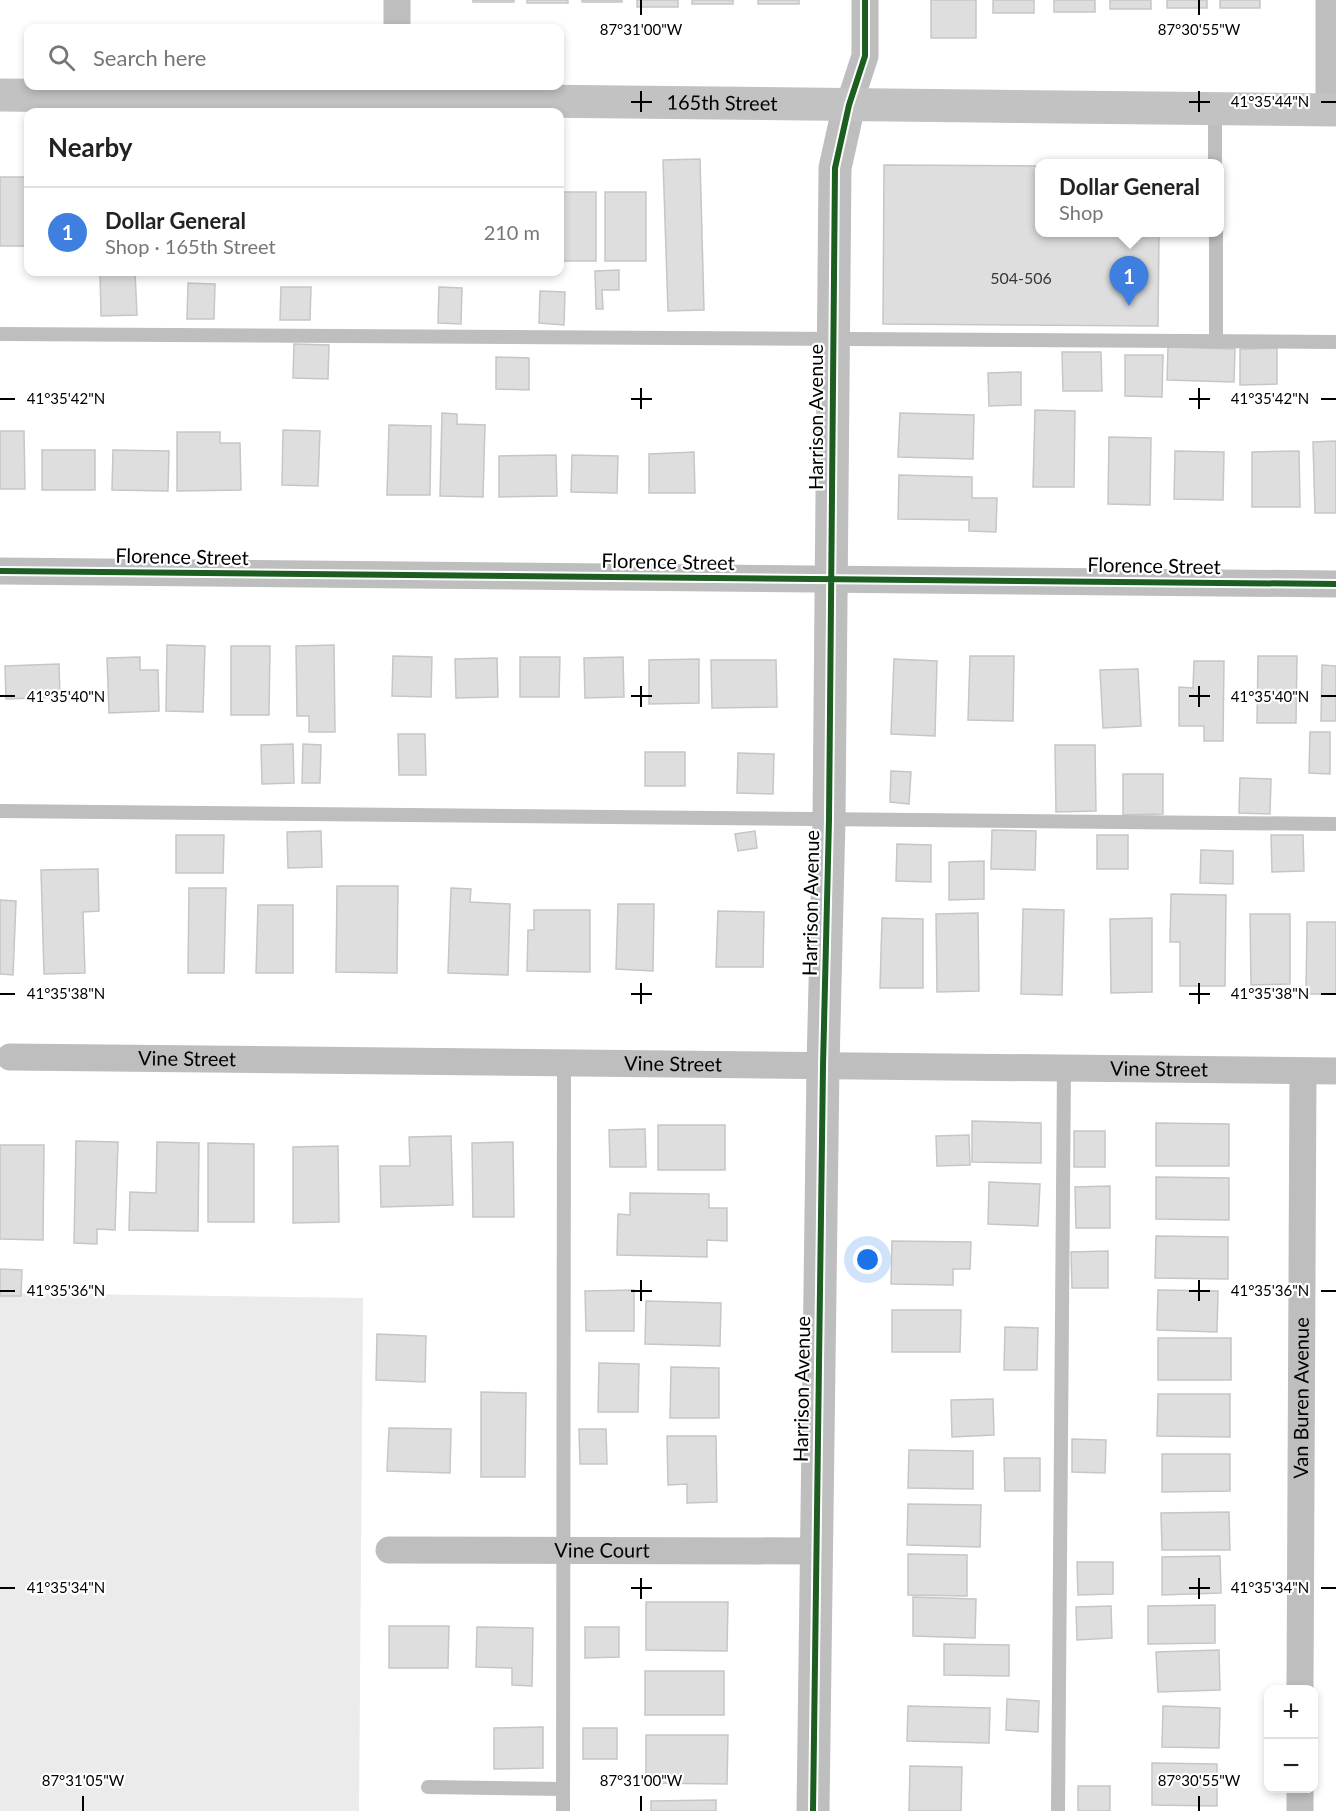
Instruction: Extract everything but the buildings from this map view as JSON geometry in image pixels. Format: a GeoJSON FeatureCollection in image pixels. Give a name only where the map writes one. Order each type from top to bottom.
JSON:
{"type":"FeatureCollection","features":[{"type":"Feature","properties":{"kind":"main road","name":"165th Street"},"geometry":{"type":"LineString","coordinates":[[0,95],[396,93],[849,105],[1333,109]]}},
{"type":"Feature","properties":{"kind":"street"},"geometry":{"type":"LineString","coordinates":[[397,0],[397,24]]}},
{"type":"Feature","properties":{"kind":"street","name":"Harrison Avenue"},"geometry":{"type":"LineString","coordinates":[[813,1811],[823,1066],[829,820],[835,168],[849,105],[865,56],[865,0]]}},
{"type":"Feature","properties":{"kind":"street"},"geometry":{"type":"LineString","coordinates":[[1329,0],[1333,109]]}},
{"type":"Feature","properties":{"kind":"street","name":"Florence Street"},"geometry":{"type":"LineString","coordinates":[[0,572],[1336,584]]}},
{"type":"Feature","properties":{"kind":"street","name":"Vine Street"},"geometry":{"type":"LineString","coordinates":[[10,1057],[1336,1071]]}},
{"type":"Feature","properties":{"kind":"street","name":"Van Buren Avenue"},"geometry":{"type":"LineString","coordinates":[[1300,1685],[1303,1071]]}},
{"type":"Feature","properties":{"kind":"street","name":"Vine Court"},"geometry":{"type":"LineString","coordinates":[[389,1550],[816,1551]]}},
{"type":"Feature","properties":{"kind":"street"},"geometry":{"type":"LineString","coordinates":[[1300,1793],[1300,1811]]}},
{"type":"Feature","properties":{"kind":"lane"},"geometry":{"type":"LineString","coordinates":[[1215,108],[1215,159]]}},
{"type":"Feature","properties":{"kind":"lane"},"geometry":{"type":"LineString","coordinates":[[1216,237],[1216,341]]}},
{"type":"Feature","properties":{"kind":"lane"},"geometry":{"type":"LineString","coordinates":[[0,334],[1336,342]]}},
{"type":"Feature","properties":{"kind":"lane"},"geometry":{"type":"LineString","coordinates":[[0,811],[1336,824]]}},
{"type":"Feature","properties":{"kind":"lane"},"geometry":{"type":"LineString","coordinates":[[563,1811],[564,1063]]}},
{"type":"Feature","properties":{"kind":"lane"},"geometry":{"type":"LineString","coordinates":[[1058,1811],[1064,1068]]}},
{"type":"Feature","properties":{"kind":"lane"},"geometry":{"type":"LineString","coordinates":[[428,1787],[563,1789]]}},
{"type":"Feature","properties":{"kind":"shaded area"},"geometry":{"type":"Polygon","coordinates":[[[0,1293],[363,1298],[359,1811],[0,1811],[0,1293]]]}},
{"type":"Feature","properties":{"kind":"cycle path"},"geometry":{"type":"LineString","coordinates":[[813,1811],[823,1066],[829,820],[835,168],[849,105],[865,56],[865,0]]}},
{"type":"Feature","properties":{"kind":"cycle path"},"geometry":{"type":"LineString","coordinates":[[0,571],[1336,584]]}},
{"type":"Feature","properties":{"kind":"place","name":"Dollar General"},"geometry":{"type":"Point","coordinates":[1129,306]}}]}
